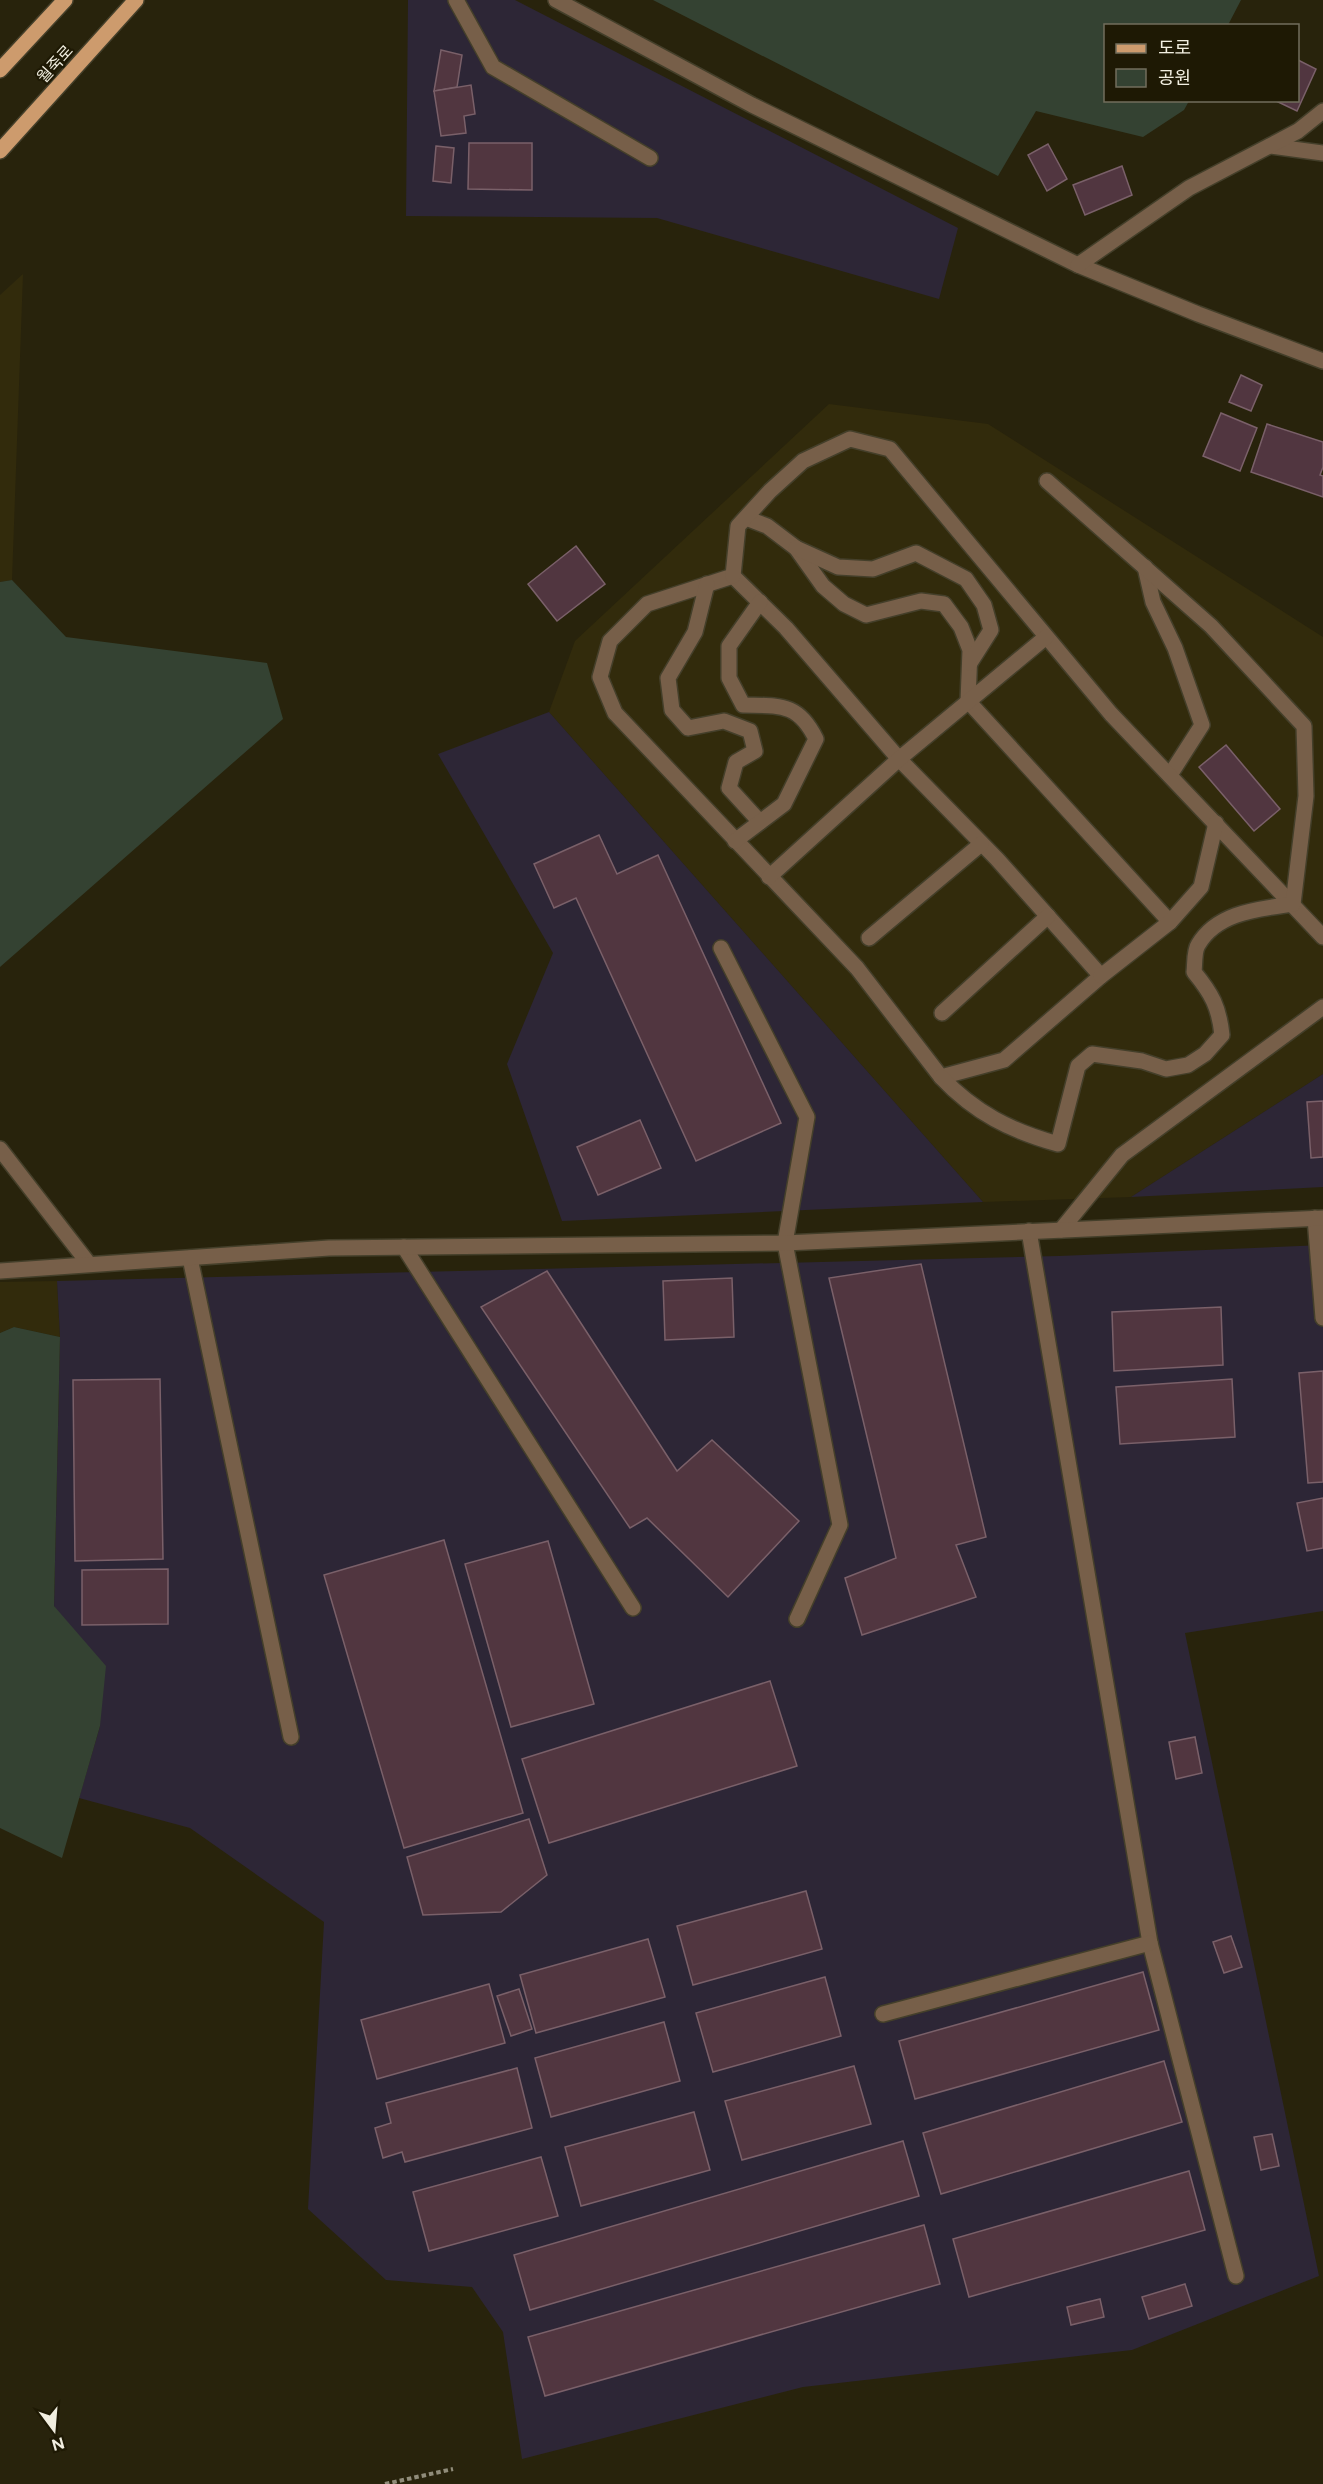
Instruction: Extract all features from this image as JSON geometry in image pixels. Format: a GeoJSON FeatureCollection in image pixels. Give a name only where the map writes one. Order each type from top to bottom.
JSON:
{"type":"FeatureCollection","features":[{"type":"Feature","properties":{"kind":"main road"},"geometry":{"type":"LineString","coordinates":[[0,70],[65,0]]}},
{"type":"Feature","properties":{"kind":"main road","name":"월죽로"},"geometry":{"type":"LineString","coordinates":[[0,151],[136,0]]}},
{"type":"Feature","properties":{"kind":"street"},"geometry":{"type":"LineString","coordinates":[[456,0],[493,67],[650,158]]}},
{"type":"Feature","properties":{"kind":"street"},"geometry":{"type":"LineString","coordinates":[[556,0],[752,105],[1078,265],[1198,314],[1323,361]]}},
{"type":"Feature","properties":{"kind":"street"},"geometry":{"type":"LineString","coordinates":[[1078,265],[1189,188],[1298,131],[1323,111]]}},
{"type":"Feature","properties":{"kind":"street"},"geometry":{"type":"LineString","coordinates":[[1270,146],[1323,153]]}},
{"type":"Feature","properties":{"kind":"street"},"geometry":{"type":"LineString","coordinates":[[733,576],[738,526],[770,491],[803,461],[850,439],[890,449],[1111,714],[1323,937]]}},
{"type":"Feature","properties":{"kind":"street"},"geometry":{"type":"LineString","coordinates":[[1047,481],[1211,626],[1304,726],[1306,796],[1293,904]]}},
{"type":"Feature","properties":{"kind":"street"},"geometry":{"type":"LineString","coordinates":[[746,518],[766,526],[796,548],[838,567],[873,569],[916,553],[966,579],[984,605],[991,630],[970,664]]}},
{"type":"Feature","properties":{"kind":"street"},"geometry":{"type":"LineString","coordinates":[[796,548],[823,586],[844,604],[866,615],[921,601],[944,604],[961,627],[970,650],[968,701],[1170,922]]}},
{"type":"Feature","properties":{"kind":"street"},"geometry":{"type":"LineString","coordinates":[[1145,567],[1154,602],[1175,648],[1202,725],[1170,775]]}},
{"type":"Feature","properties":{"kind":"street"},"geometry":{"type":"LineString","coordinates":[[733,576],[647,604],[610,641],[600,677],[615,713],[857,968],[941,1077],[956,1093],[989,1118],[1030,1136],[1058,1144],[1078,1066],[1092,1054],[1142,1061],[1166,1069],[1188,1065],[1205,1054],[1221,1035],[1220,1013],[1210,991],[1194,972],[1197,946],[1219,922],[1251,910],[1293,904]]}},
{"type":"Feature","properties":{"kind":"street"},"geometry":{"type":"LineString","coordinates":[[733,576],[786,628],[899,759],[981,844],[1101,976]]}},
{"type":"Feature","properties":{"kind":"street"},"geometry":{"type":"LineString","coordinates":[[706,584],[694,632],[668,678],[672,710],[688,728],[724,721],[750,730],[754,751],[736,762],[729,788],[760,822]]}},
{"type":"Feature","properties":{"kind":"street"},"geometry":{"type":"LineString","coordinates":[[735,841],[784,804],[816,739],[808,723],[785,706],[743,705],[729,678],[729,646],[760,602]]}},
{"type":"Feature","properties":{"kind":"street"},"geometry":{"type":"LineString","coordinates":[[770,877],[899,759],[1046,637]]}},
{"type":"Feature","properties":{"kind":"street"},"geometry":{"type":"LineString","coordinates":[[941,1077],[1004,1060],[1101,976],[1170,922],[1201,887],[1216,823]]}},
{"type":"Feature","properties":{"kind":"street"},"geometry":{"type":"LineString","coordinates":[[869,938],[981,844]]}},
{"type":"Feature","properties":{"kind":"street"},"geometry":{"type":"LineString","coordinates":[[942,1013],[1048,916]]}},
{"type":"Feature","properties":{"kind":"street"},"geometry":{"type":"LineString","coordinates":[[721,948],[807,1117],[785,1243],[840,1525],[797,1619]]}},
{"type":"Feature","properties":{"kind":"street"},"geometry":{"type":"LineString","coordinates":[[1061,1230],[1122,1155],[1323,1007]]}},
{"type":"Feature","properties":{"kind":"street"},"geometry":{"type":"LineString","coordinates":[[0,1149],[89,1264]]}},
{"type":"Feature","properties":{"kind":"street"},"geometry":{"type":"LineString","coordinates":[[0,1270],[329,1248],[785,1243],[1319,1218],[1323,1318]]}},
{"type":"Feature","properties":{"kind":"street"},"geometry":{"type":"LineString","coordinates":[[1029,1231],[1150,1943],[1236,2276]]}},
{"type":"Feature","properties":{"kind":"street"},"geometry":{"type":"LineString","coordinates":[[404,1247],[633,1608]]}},
{"type":"Feature","properties":{"kind":"street"},"geometry":{"type":"LineString","coordinates":[[190,1258],[291,1737]]}},
{"type":"Feature","properties":{"kind":"street"},"geometry":{"type":"LineString","coordinates":[[0,1281],[22,1269]]}},
{"type":"Feature","properties":{"kind":"street"},"geometry":{"type":"LineString","coordinates":[[883,2014],[1150,1943]]}},
{"type":"Feature","properties":{"kind":"path"},"geometry":{"type":"LineString","coordinates":[[385,2484],[453,2469]]}},
{"type":"Feature","properties":{"kind":"shaded area"},"geometry":{"type":"Polygon","coordinates":[[[408,0],[515,0],[958,228],[939,299],[657,218],[406,216],[408,0]]]}},
{"type":"Feature","properties":{"kind":"shaded area"},"geometry":{"type":"Polygon","coordinates":[[[23,274],[12,580],[0,582],[0,295],[23,274]]]}},
{"type":"Feature","properties":{"kind":"shaded area"},"geometry":{"type":"Polygon","coordinates":[[[829,404],[988,424],[1323,637],[1323,1074],[1131,1197],[983,1202],[549,712],[575,641],[829,404]]]}},
{"type":"Feature","properties":{"kind":"shaded area"},"geometry":{"type":"Polygon","coordinates":[[[549,712],[983,1202],[562,1221],[507,1064],[553,953],[438,754],[549,712]]]}},
{"type":"Feature","properties":{"kind":"shaded area"},"geometry":{"type":"Polygon","coordinates":[[[1323,1074],[1323,1187],[1131,1197],[1323,1074]]]}},
{"type":"Feature","properties":{"kind":"shaded area"},"geometry":{"type":"Polygon","coordinates":[[[1323,1245],[1323,1611],[1185,1633],[1319,2276],[1132,2350],[803,2387],[522,2459],[503,2332],[472,2287],[386,2280],[308,2209],[324,1922],[190,1828],[79,1798],[100,1726],[54,1606],[60,1337],[57,1281],[1059,1256],[1323,1245]]]}},
{"type":"Feature","properties":{"kind":"shaded area"},"geometry":{"type":"Polygon","coordinates":[[[57,1281],[60,1337],[14,1327],[0,1333],[0,1282],[57,1281]]]}},
{"type":"Feature","properties":{"kind":"green space"},"geometry":{"type":"Polygon","coordinates":[[[653,0],[1241,0],[1229,24],[1104,24],[1104,102],[1188,102],[1184,110],[1143,137],[1036,111],[998,176],[653,0]]]}},
{"type":"Feature","properties":{"kind":"green space"},"geometry":{"type":"Polygon","coordinates":[[[12,580],[66,637],[267,663],[283,719],[0,967],[0,582],[12,580]]]}},
{"type":"Feature","properties":{"kind":"green space"},"geometry":{"type":"Polygon","coordinates":[[[14,1327],[60,1337],[54,1606],[106,1666],[100,1726],[62,1858],[0,1828],[0,1333],[14,1327]]]}},
{"type":"Feature","properties":{"kind":"building"},"geometry":{"type":"Polygon","coordinates":[[[441,50],[462,55],[457,87],[434,91],[441,50]]]}},
{"type":"Feature","properties":{"kind":"building"},"geometry":{"type":"Polygon","coordinates":[[[1299,60],[1316,69],[1297,111],[1278,102],[1299,102],[1299,60]]]}},
{"type":"Feature","properties":{"kind":"building"},"geometry":{"type":"Polygon","coordinates":[[[471,85],[475,114],[464,116],[466,133],[441,136],[434,91],[471,85]]]}},
{"type":"Feature","properties":{"kind":"building"},"geometry":{"type":"Polygon","coordinates":[[[469,143],[532,143],[532,190],[468,189],[469,143]]]}},
{"type":"Feature","properties":{"kind":"building"},"geometry":{"type":"Polygon","coordinates":[[[1048,144],[1067,179],[1047,191],[1028,155],[1048,144]]]}},
{"type":"Feature","properties":{"kind":"building"},"geometry":{"type":"Polygon","coordinates":[[[436,146],[454,148],[451,183],[433,181],[436,146]]]}},
{"type":"Feature","properties":{"kind":"building"},"geometry":{"type":"Polygon","coordinates":[[[1122,166],[1132,195],[1085,215],[1073,185],[1122,166]]]}},
{"type":"Feature","properties":{"kind":"building"},"geometry":{"type":"Polygon","coordinates":[[[1241,375],[1262,385],[1251,411],[1229,402],[1241,375]]]}},
{"type":"Feature","properties":{"kind":"building"},"geometry":{"type":"Polygon","coordinates":[[[1221,413],[1257,428],[1240,471],[1203,456],[1221,413]]]}},
{"type":"Feature","properties":{"kind":"building"},"geometry":{"type":"Polygon","coordinates":[[[1267,424],[1323,442],[1323,467],[1320,475],[1323,476],[1323,497],[1251,472],[1267,424]]]}},
{"type":"Feature","properties":{"kind":"building"},"geometry":{"type":"Polygon","coordinates":[[[576,546],[605,584],[557,621],[528,584],[576,546]]]}},
{"type":"Feature","properties":{"kind":"building"},"geometry":{"type":"Polygon","coordinates":[[[1226,745],[1280,809],[1254,831],[1199,767],[1226,745]]]}},
{"type":"Feature","properties":{"kind":"building"},"geometry":{"type":"Polygon","coordinates":[[[599,835],[617,874],[658,855],[781,1123],[696,1161],[576,898],[554,908],[534,864],[599,835]]]}},
{"type":"Feature","properties":{"kind":"building"},"geometry":{"type":"Polygon","coordinates":[[[1323,1101],[1323,1157],[1311,1158],[1307,1102],[1323,1101]]]}},
{"type":"Feature","properties":{"kind":"building"},"geometry":{"type":"Polygon","coordinates":[[[640,1120],[661,1168],[598,1195],[577,1147],[640,1120]]]}},
{"type":"Feature","properties":{"kind":"building"},"geometry":{"type":"Polygon","coordinates":[[[921,1264],[986,1537],[956,1545],[976,1597],[862,1635],[845,1578],[896,1558],[829,1278],[921,1264]]]}},
{"type":"Feature","properties":{"kind":"building"},"geometry":{"type":"Polygon","coordinates":[[[547,1271],[677,1471],[712,1440],[799,1521],[728,1597],[647,1518],[630,1528],[481,1307],[547,1271]]]}},
{"type":"Feature","properties":{"kind":"building"},"geometry":{"type":"Polygon","coordinates":[[[732,1278],[734,1337],[665,1340],[663,1281],[732,1278]]]}},
{"type":"Feature","properties":{"kind":"building"},"geometry":{"type":"Polygon","coordinates":[[[1221,1307],[1223,1365],[1114,1371],[1112,1312],[1221,1307]]]}},
{"type":"Feature","properties":{"kind":"building"},"geometry":{"type":"Polygon","coordinates":[[[1323,1371],[1323,1482],[1308,1483],[1299,1373],[1323,1371]]]}},
{"type":"Feature","properties":{"kind":"building"},"geometry":{"type":"Polygon","coordinates":[[[160,1379],[163,1559],[75,1561],[73,1380],[160,1379]]]}},
{"type":"Feature","properties":{"kind":"building"},"geometry":{"type":"Polygon","coordinates":[[[1232,1379],[1235,1437],[1120,1444],[1116,1387],[1232,1379]]]}},
{"type":"Feature","properties":{"kind":"building"},"geometry":{"type":"Polygon","coordinates":[[[1323,1498],[1323,1548],[1307,1551],[1297,1503],[1323,1498]]]}},
{"type":"Feature","properties":{"kind":"building"},"geometry":{"type":"Polygon","coordinates":[[[444,1540],[523,1813],[404,1848],[324,1575],[444,1540]]]}},
{"type":"Feature","properties":{"kind":"building"},"geometry":{"type":"Polygon","coordinates":[[[548,1541],[594,1704],[511,1727],[465,1564],[548,1541]]]}},
{"type":"Feature","properties":{"kind":"building"},"geometry":{"type":"Polygon","coordinates":[[[168,1569],[168,1624],[82,1625],[82,1570],[168,1569]]]}},
{"type":"Feature","properties":{"kind":"building"},"geometry":{"type":"Polygon","coordinates":[[[770,1681],[797,1766],[549,1843],[522,1759],[770,1681]]]}},
{"type":"Feature","properties":{"kind":"building"},"geometry":{"type":"Polygon","coordinates":[[[1195,1737],[1202,1773],[1176,1779],[1169,1742],[1195,1737]]]}},
{"type":"Feature","properties":{"kind":"building"},"geometry":{"type":"Polygon","coordinates":[[[529,1819],[547,1875],[501,1912],[423,1915],[407,1857],[529,1819]]]}},
{"type":"Feature","properties":{"kind":"building"},"geometry":{"type":"Polygon","coordinates":[[[806,1891],[822,1949],[693,1985],[677,1926],[806,1891]]]}},
{"type":"Feature","properties":{"kind":"building"},"geometry":{"type":"Polygon","coordinates":[[[1231,1936],[1242,1967],[1224,1973],[1213,1942],[1231,1936]]]}},
{"type":"Feature","properties":{"kind":"building"},"geometry":{"type":"Polygon","coordinates":[[[648,1939],[665,1997],[536,2033],[520,1975],[648,1939]]]}},
{"type":"Feature","properties":{"kind":"building"},"geometry":{"type":"Polygon","coordinates":[[[1143,1972],[1159,2030],[915,2099],[899,2041],[1143,1972]]]}},
{"type":"Feature","properties":{"kind":"building"},"geometry":{"type":"Polygon","coordinates":[[[825,1977],[841,2036],[713,2072],[696,2013],[825,1977]]]}},
{"type":"Feature","properties":{"kind":"building"},"geometry":{"type":"Polygon","coordinates":[[[489,1984],[505,2043],[377,2079],[361,2020],[489,1984]]]}},
{"type":"Feature","properties":{"kind":"building"},"geometry":{"type":"Polygon","coordinates":[[[519,1989],[532,2029],[511,2036],[497,1996],[519,1989]]]}},
{"type":"Feature","properties":{"kind":"building"},"geometry":{"type":"Polygon","coordinates":[[[664,2022],[680,2081],[551,2117],[535,2058],[664,2022]]]}},
{"type":"Feature","properties":{"kind":"building"},"geometry":{"type":"Polygon","coordinates":[[[1164,2061],[1182,2122],[941,2194],[923,2133],[1164,2061]]]}},
{"type":"Feature","properties":{"kind":"building"},"geometry":{"type":"Polygon","coordinates":[[[854,2066],[871,2124],[742,2160],[725,2101],[854,2066]]]}},
{"type":"Feature","properties":{"kind":"building"},"geometry":{"type":"Polygon","coordinates":[[[517,2068],[532,2128],[405,2162],[402,2152],[383,2158],[375,2128],[391,2123],[386,2103],[517,2068]]]}},
{"type":"Feature","properties":{"kind":"building"},"geometry":{"type":"Polygon","coordinates":[[[694,2112],[710,2170],[581,2206],[565,2147],[694,2112]]]}},
{"type":"Feature","properties":{"kind":"building"},"geometry":{"type":"Polygon","coordinates":[[[1272,2134],[1279,2166],[1261,2170],[1254,2137],[1272,2134]]]}},
{"type":"Feature","properties":{"kind":"building"},"geometry":{"type":"Polygon","coordinates":[[[903,2141],[919,2196],[530,2310],[514,2255],[903,2141]]]}},
{"type":"Feature","properties":{"kind":"building"},"geometry":{"type":"Polygon","coordinates":[[[541,2157],[558,2216],[429,2251],[413,2192],[541,2157]]]}},
{"type":"Feature","properties":{"kind":"building"},"geometry":{"type":"Polygon","coordinates":[[[1189,2171],[1205,2230],[969,2297],[953,2239],[1189,2171]]]}},
{"type":"Feature","properties":{"kind":"building"},"geometry":{"type":"Polygon","coordinates":[[[924,2225],[940,2284],[545,2396],[528,2337],[924,2225]]]}},
{"type":"Feature","properties":{"kind":"building"},"geometry":{"type":"Polygon","coordinates":[[[1185,2284],[1192,2306],[1149,2319],[1142,2297],[1185,2284]]]}},
{"type":"Feature","properties":{"kind":"building"},"geometry":{"type":"Polygon","coordinates":[[[1100,2299],[1104,2317],[1071,2325],[1067,2307],[1100,2299]]]}}]}
